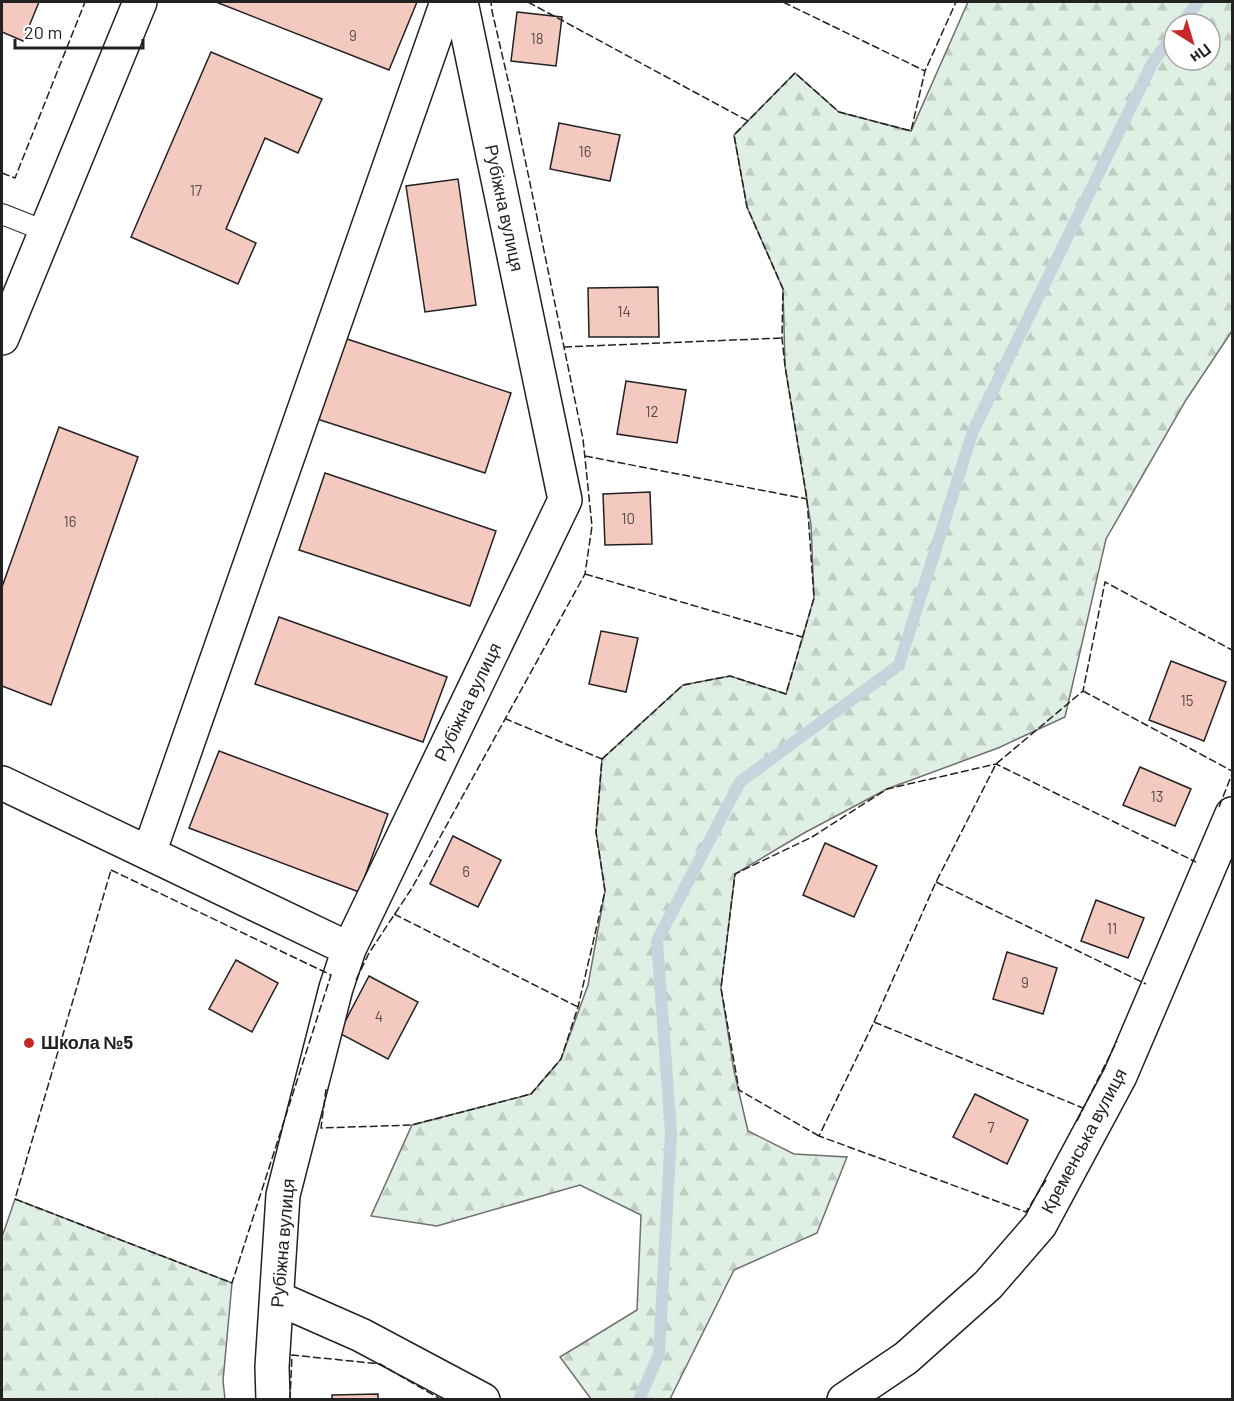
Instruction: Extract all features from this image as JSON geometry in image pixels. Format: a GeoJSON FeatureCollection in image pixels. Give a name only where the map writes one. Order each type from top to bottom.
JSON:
{"type":"FeatureCollection","features":[{"type":"Feature","properties":{"kind":"street"},"geometry":{"type":"LineString","coordinates":[[2,338],[140,2]]}},
{"type":"Feature","properties":{"kind":"street"},"geometry":{"type":"LineString","coordinates":[[149,853],[447,2]]}},
{"type":"Feature","properties":{"kind":"street","name":"Рубіжна вулиця"},"geometry":{"type":"LineString","coordinates":[[273,1400],[272,1367],[283,1195],[336,988],[349,949],[565,500],[461,2]]}},
{"type":"Feature","properties":{"kind":"street"},"geometry":{"type":"LineString","coordinates":[[2,783],[349,949]]}},
{"type":"Feature","properties":{"kind":"street","name":"Кременська вулиця"},"geometry":{"type":"LineString","coordinates":[[844,1400],[906,1358],[980,1293],[1040,1225],[1120,1077],[1233,814]]}},
{"type":"Feature","properties":{"kind":"street"},"geometry":{"type":"LineString","coordinates":[[277,1298],[362,1335],[483,1400]]}},
{"type":"Feature","properties":{"kind":"lane"},"geometry":{"type":"LineString","coordinates":[[2,214],[45,231]]}},
{"type":"Feature","properties":{"kind":"green space"},"geometry":{"type":"Polygon","coordinates":[[[968,2],[1232,2],[1232,331],[1186,400],[1106,539],[1065,717],[998,748],[887,789],[804,833],[735,874],[721,988],[734,1071],[748,1131],[794,1154],[847,1157],[817,1233],[734,1270],[670,1399],[591,1399],[560,1357],[637,1310],[641,1215],[580,1185],[437,1226],[371,1216],[412,1125],[531,1094],[561,1059],[588,985],[605,891],[596,832],[602,759],[683,685],[730,676],[786,694],[814,598],[811,525],[785,366],[783,289],[747,207],[734,135],[795,73],[839,112],[911,131],[968,2]]]}},
{"type":"Feature","properties":{"kind":"green space"},"geometry":{"type":"Polygon","coordinates":[[[15,1199],[232,1283],[223,1381],[225,1399],[2,1399],[2,1237],[15,1199]]]}},
{"type":"Feature","properties":{"kind":"building"},"geometry":{"type":"Polygon","coordinates":[[[2,2],[39,2],[23,41],[2,32],[2,2]]]}},
{"type":"Feature","properties":{"kind":"building"},"geometry":{"type":"Polygon","coordinates":[[[216,2],[417,2],[389,70],[216,2]]]}},
{"type":"Feature","properties":{"kind":"building"},"geometry":{"type":"Polygon","coordinates":[[[517,12],[562,17],[556,66],[511,61],[517,12]]]}},
{"type":"Feature","properties":{"kind":"building"},"geometry":{"type":"Polygon","coordinates":[[[211,52],[322,99],[298,153],[265,138],[226,229],[256,243],[238,284],[131,237],[211,52]]]}},
{"type":"Feature","properties":{"kind":"building"},"geometry":{"type":"Polygon","coordinates":[[[559,123],[620,135],[610,181],[550,169],[559,123]]]}},
{"type":"Feature","properties":{"kind":"building"},"geometry":{"type":"Polygon","coordinates":[[[458,179],[476,305],[425,312],[406,186],[458,179]]]}},
{"type":"Feature","properties":{"kind":"building"},"geometry":{"type":"Polygon","coordinates":[[[658,287],[659,337],[589,337],[588,288],[658,287]]]}},
{"type":"Feature","properties":{"kind":"building"},"geometry":{"type":"Polygon","coordinates":[[[344,338],[511,393],[485,473],[317,419],[344,338]]]}},
{"type":"Feature","properties":{"kind":"building"},"geometry":{"type":"Polygon","coordinates":[[[626,381],[686,390],[677,443],[617,434],[626,381]]]}},
{"type":"Feature","properties":{"kind":"building"},"geometry":{"type":"Polygon","coordinates":[[[59,427],[138,457],[51,705],[2,686],[2,587],[59,427]]]}},
{"type":"Feature","properties":{"kind":"building"},"geometry":{"type":"Polygon","coordinates":[[[325,473],[496,531],[470,606],[299,550],[325,473]]]}},
{"type":"Feature","properties":{"kind":"building"},"geometry":{"type":"Polygon","coordinates":[[[650,492],[652,544],[605,545],[603,494],[650,492]]]}},
{"type":"Feature","properties":{"kind":"building"},"geometry":{"type":"Polygon","coordinates":[[[279,617],[447,677],[423,742],[255,684],[279,617]]]}},
{"type":"Feature","properties":{"kind":"building"},"geometry":{"type":"Polygon","coordinates":[[[601,631],[638,638],[626,692],[589,684],[601,631]]]}},
{"type":"Feature","properties":{"kind":"building"},"geometry":{"type":"Polygon","coordinates":[[[1171,661],[1226,682],[1204,741],[1149,720],[1171,661]]]}},
{"type":"Feature","properties":{"kind":"building"},"geometry":{"type":"Polygon","coordinates":[[[219,751],[388,814],[359,892],[189,828],[219,751]]]}},
{"type":"Feature","properties":{"kind":"building"},"geometry":{"type":"Polygon","coordinates":[[[1140,767],[1191,789],[1175,826],[1123,805],[1140,767]]]}},
{"type":"Feature","properties":{"kind":"building"},"geometry":{"type":"Polygon","coordinates":[[[453,836],[501,860],[478,907],[430,884],[453,836]]]}},
{"type":"Feature","properties":{"kind":"building"},"geometry":{"type":"Polygon","coordinates":[[[825,843],[877,866],[854,917],[803,895],[825,843]]]}},
{"type":"Feature","properties":{"kind":"building"},"geometry":{"type":"Polygon","coordinates":[[[1096,900],[1144,918],[1128,958],[1081,941],[1096,900]]]}},
{"type":"Feature","properties":{"kind":"building"},"geometry":{"type":"Polygon","coordinates":[[[1007,952],[1057,968],[1043,1014],[993,999],[1007,952]]]}},
{"type":"Feature","properties":{"kind":"building"},"geometry":{"type":"Polygon","coordinates":[[[236,960],[278,983],[252,1032],[209,1009],[236,960]]]}},
{"type":"Feature","properties":{"kind":"building"},"geometry":{"type":"Polygon","coordinates":[[[369,976],[418,1002],[388,1059],[339,1033],[369,976]]]}},
{"type":"Feature","properties":{"kind":"building"},"geometry":{"type":"Polygon","coordinates":[[[975,1094],[1028,1120],[1007,1164],[953,1137],[975,1094]]]}},
{"type":"Feature","properties":{"kind":"building"},"geometry":{"type":"Polygon","coordinates":[[[378,1394],[378,1400],[332,1400],[332,1395],[378,1394]]]}},
{"type":"Feature","properties":{"kind":"waterway"},"geometry":{"type":"LineString","coordinates":[[1190,12],[1198,2]]}},
{"type":"Feature","properties":{"kind":"waterway"},"geometry":{"type":"LineString","coordinates":[[639,1400],[659,1354],[671,1133],[657,941],[740,782],[899,665],[973,431],[1153,62],[1162,50]]}},
{"type":"Feature","properties":{"kind":"fence"},"geometry":{"type":"LineString","coordinates":[[2,173],[15,178],[85,2]]}},
{"type":"Feature","properties":{"kind":"fence"},"geometry":{"type":"LineString","coordinates":[[356,980],[369,953],[412,888],[585,574],[592,526],[583,439],[491,2]]}},
{"type":"Feature","properties":{"kind":"fence"},"geometry":{"type":"LineString","coordinates":[[528,2],[748,121]]}},
{"type":"Feature","properties":{"kind":"fence"},"geometry":{"type":"LineString","coordinates":[[783,2],[925,71]]}},
{"type":"Feature","properties":{"kind":"fence"},"geometry":{"type":"LineString","coordinates":[[602,759],[683,685],[730,676],[786,694],[814,598],[807,499],[782,338],[783,289],[747,207],[734,135],[795,73],[839,112],[911,131],[925,71],[956,2]]}},
{"type":"Feature","properties":{"kind":"fence"},"geometry":{"type":"LineString","coordinates":[[564,347],[782,338]]}},
{"type":"Feature","properties":{"kind":"fence"},"geometry":{"type":"LineString","coordinates":[[585,456],[807,499]]}},
{"type":"Feature","properties":{"kind":"fence"},"geometry":{"type":"LineString","coordinates":[[585,574],[802,637]]}},
{"type":"Feature","properties":{"kind":"fence"},"geometry":{"type":"LineString","coordinates":[[1046,1180],[1026,1212],[819,1136],[874,1022],[936,882],[996,764],[1083,691],[1105,582],[1232,650]]}},
{"type":"Feature","properties":{"kind":"fence"},"geometry":{"type":"LineString","coordinates":[[1083,691],[1232,771]]}},
{"type":"Feature","properties":{"kind":"fence"},"geometry":{"type":"LineString","coordinates":[[326,1089],[321,1128],[412,1125],[531,1094],[561,1059],[578,1007],[605,891],[596,832],[602,759],[506,719]]}},
{"type":"Feature","properties":{"kind":"fence"},"geometry":{"type":"LineString","coordinates":[[819,1136],[739,1090],[721,988],[735,874],[812,837],[887,789],[996,764],[1196,862]]}},
{"type":"Feature","properties":{"kind":"fence"},"geometry":{"type":"LineString","coordinates":[[1219,807],[1232,774]]}},
{"type":"Feature","properties":{"kind":"fence"},"geometry":{"type":"LineString","coordinates":[[111,870],[331,975],[232,1283],[15,1199],[111,870]]}},
{"type":"Feature","properties":{"kind":"fence"},"geometry":{"type":"LineString","coordinates":[[936,882],[1146,984]]}},
{"type":"Feature","properties":{"kind":"fence"},"geometry":{"type":"LineString","coordinates":[[394,914],[578,1007]]}},
{"type":"Feature","properties":{"kind":"fence"},"geometry":{"type":"LineString","coordinates":[[874,1022],[1083,1108]]}},
{"type":"Feature","properties":{"kind":"fence"},"geometry":{"type":"LineString","coordinates":[[1077,1121],[1117,1041]]}},
{"type":"Feature","properties":{"kind":"fence"},"geometry":{"type":"LineString","coordinates":[[290,1400],[292,1355],[380,1364],[442,1400]]}},
{"type":"Feature","properties":{"kind":"place","name":"Школа №5"},"geometry":{"type":"Point","coordinates":[29,1043]}}]}
